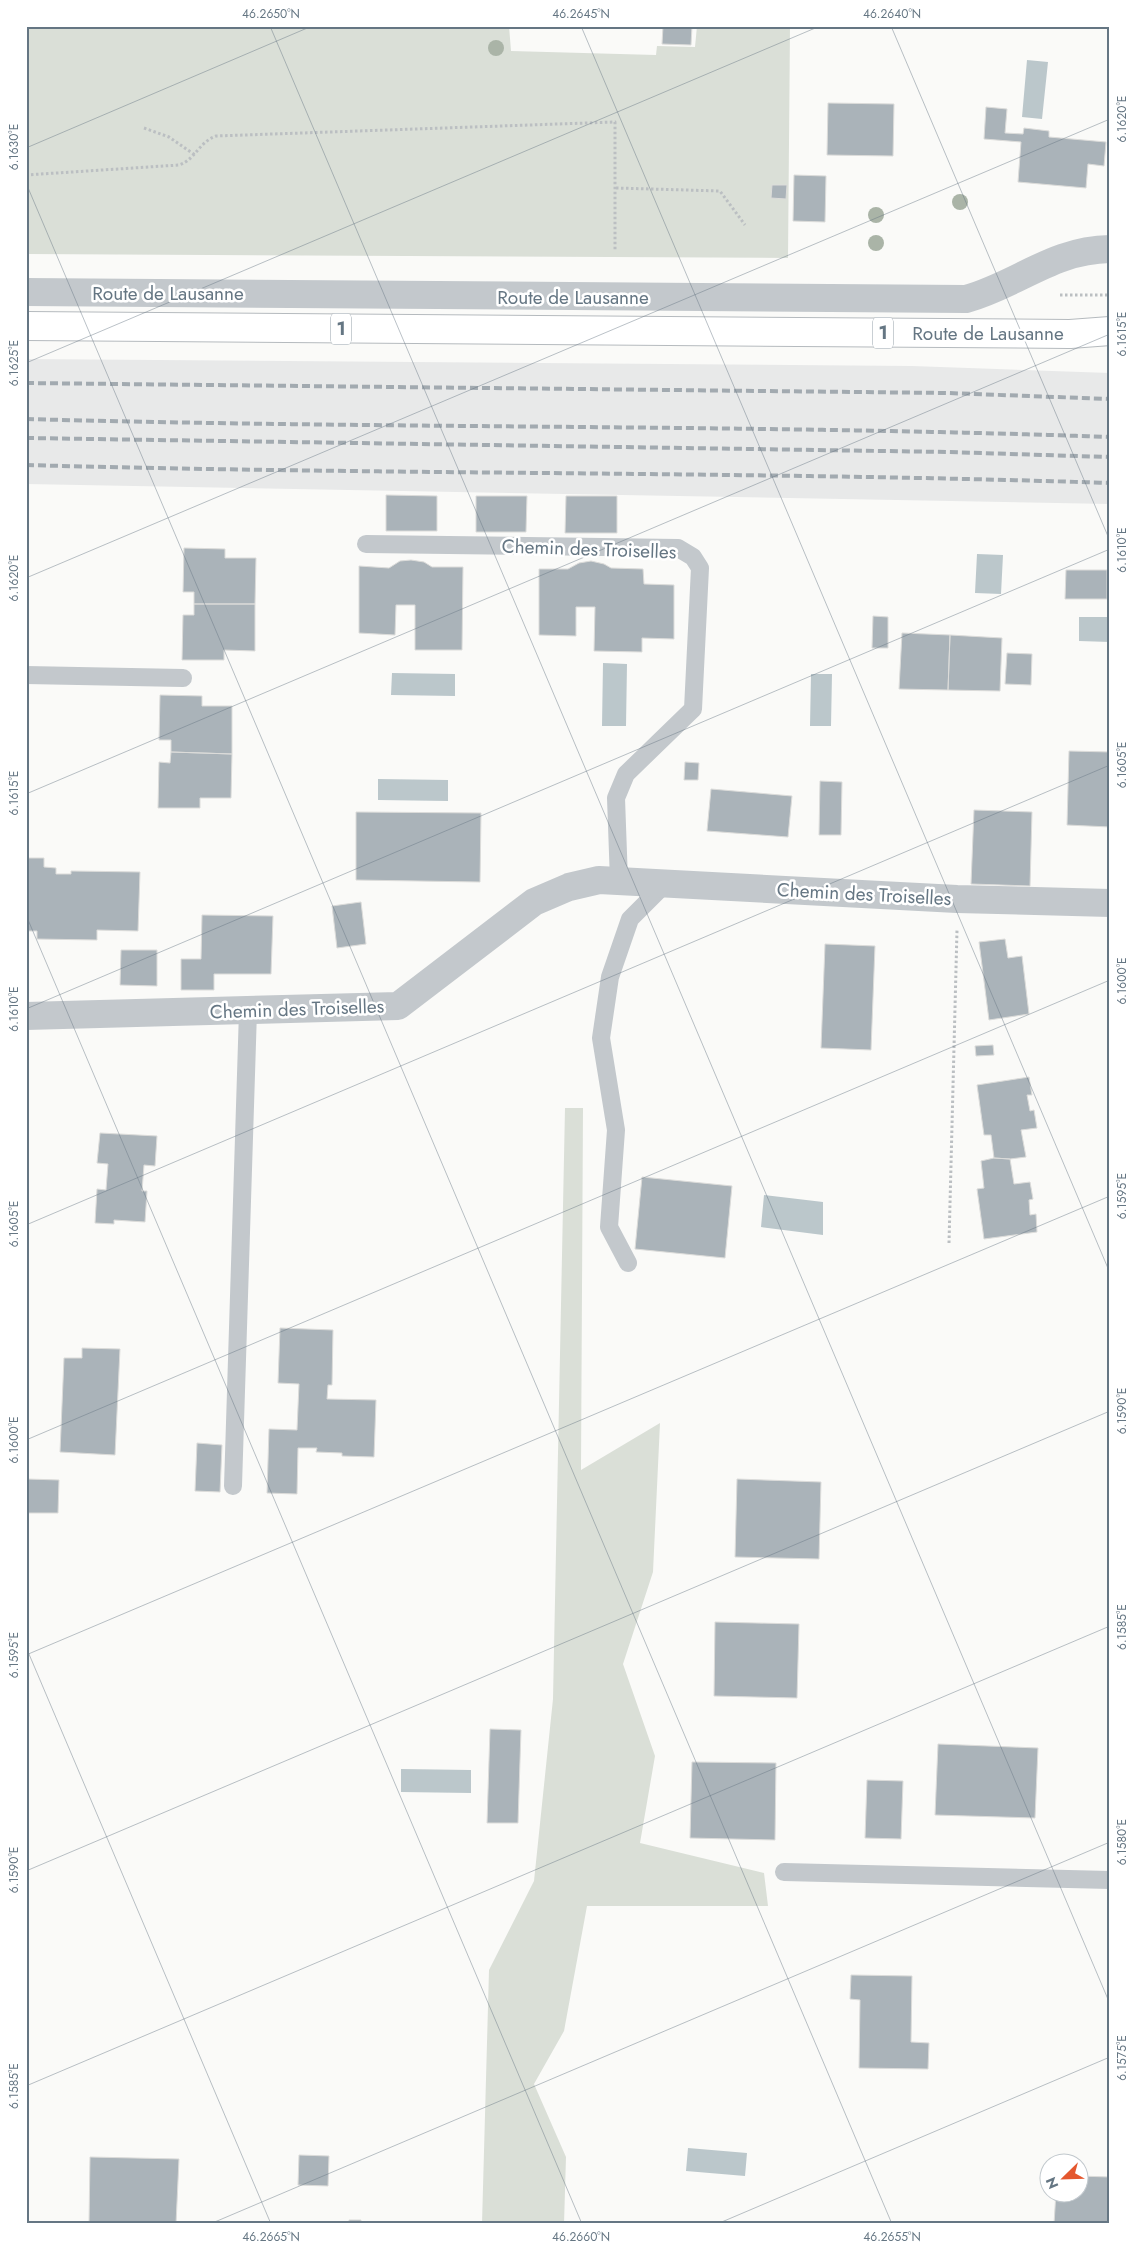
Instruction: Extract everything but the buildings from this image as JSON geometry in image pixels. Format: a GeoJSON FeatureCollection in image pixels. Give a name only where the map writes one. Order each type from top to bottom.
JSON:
{"type":"FeatureCollection","features":[{"type":"Feature","properties":{"kind":"main road","name":"Route de Lausanne"},"geometry":{"type":"LineString","coordinates":[[26,326],[1061,334],[1110,331]]}},
{"type":"Feature","properties":{"kind":"street","name":"Route de Lausanne"},"geometry":{"type":"LineString","coordinates":[[26,292],[966,299],[983,294],[1064,256],[1078,252],[1110,249]]}},
{"type":"Feature","properties":{"kind":"street","name":"Chemin des Troiselles"},"geometry":{"type":"LineString","coordinates":[[26,1016],[398,1006],[534,902],[568,887],[599,880],[958,899],[1110,903]]}},
{"type":"Feature","properties":{"kind":"lane","name":"Chemin des Troiselles"},"geometry":{"type":"LineString","coordinates":[[366,544],[678,548],[693,557],[700,568],[693,709],[626,774],[616,798],[619,881]]}},
{"type":"Feature","properties":{"kind":"lane"},"geometry":{"type":"LineString","coordinates":[[26,675],[183,678]]}},
{"type":"Feature","properties":{"kind":"lane"},"geometry":{"type":"LineString","coordinates":[[628,1263],[609,1226],[616,1130],[601,1038],[610,977],[630,919],[665,884]]}},
{"type":"Feature","properties":{"kind":"lane"},"geometry":{"type":"LineString","coordinates":[[233,1486],[248,1010]]}},
{"type":"Feature","properties":{"kind":"lane"},"geometry":{"type":"LineString","coordinates":[[784,1872],[1110,1880]]}},
{"type":"Feature","properties":{"kind":"path"},"geometry":{"type":"LineString","coordinates":[[26,175],[179,165],[186,163],[202,144],[216,136],[615,122],[615,250]]}},
{"type":"Feature","properties":{"kind":"path"},"geometry":{"type":"LineString","coordinates":[[144,128],[169,137],[195,154]]}},
{"type":"Feature","properties":{"kind":"path"},"geometry":{"type":"LineString","coordinates":[[616,188],[720,192],[745,225]]}},
{"type":"Feature","properties":{"kind":"path"},"geometry":{"type":"LineString","coordinates":[[949,1243],[958,899]]}},
{"type":"Feature","properties":{"kind":"shaded area"},"geometry":{"type":"Polygon","coordinates":[[[26,26],[509,26],[511,51],[656,55],[657,46],[695,47],[697,26],[790,26],[788,258],[26,254],[26,26]]]}},
{"type":"Feature","properties":{"kind":"shaded area"},"geometry":{"type":"Polygon","coordinates":[[[1027,60],[1048,62],[1042,119],[1022,117],[1027,60]]]}},
{"type":"Feature","properties":{"kind":"shaded area"},"geometry":{"type":"Polygon","coordinates":[[[26,359],[912,366],[1110,373],[1110,504],[26,484],[26,359]]]}},
{"type":"Feature","properties":{"kind":"shaded area"},"geometry":{"type":"Polygon","coordinates":[[[977,554],[1003,555],[1001,594],[975,593],[977,554]]]}},
{"type":"Feature","properties":{"kind":"shaded area"},"geometry":{"type":"Polygon","coordinates":[[[1079,617],[1110,617],[1110,642],[1079,641],[1079,617]]]}},
{"type":"Feature","properties":{"kind":"shaded area"},"geometry":{"type":"Polygon","coordinates":[[[603,663],[627,664],[626,726],[602,726],[603,663]]]}},
{"type":"Feature","properties":{"kind":"shaded area"},"geometry":{"type":"Polygon","coordinates":[[[392,673],[455,674],[455,696],[391,695],[392,673]]]}},
{"type":"Feature","properties":{"kind":"shaded area"},"geometry":{"type":"Polygon","coordinates":[[[811,674],[832,674],[831,726],[810,726],[811,674]]]}},
{"type":"Feature","properties":{"kind":"shaded area"},"geometry":{"type":"Polygon","coordinates":[[[378,779],[448,780],[448,801],[378,800],[378,779]]]}},
{"type":"Feature","properties":{"kind":"shaded area"},"geometry":{"type":"Polygon","coordinates":[[[565,1108],[583,1108],[581,1470],[660,1423],[653,1572],[623,1664],[655,1756],[640,1843],[764,1873],[768,1906],[587,1906],[564,2031],[534,2084],[566,2157],[564,2224],[482,2224],[489,1970],[534,1881],[553,1699],[565,1108]]]}},
{"type":"Feature","properties":{"kind":"shaded area"},"geometry":{"type":"Polygon","coordinates":[[[764,1195],[823,1202],[823,1235],[761,1227],[764,1195]]]}},
{"type":"Feature","properties":{"kind":"shaded area"},"geometry":{"type":"Polygon","coordinates":[[[401,1769],[471,1770],[471,1793],[401,1792],[401,1769]]]}},
{"type":"Feature","properties":{"kind":"shaded area"},"geometry":{"type":"Polygon","coordinates":[[[688,2148],[747,2153],[745,2176],[686,2171],[688,2148]]]}},
{"type":"Feature","properties":{"kind":"railway"},"geometry":{"type":"LineString","coordinates":[[26,383],[947,393],[1110,399]]}},
{"type":"Feature","properties":{"kind":"railway"},"geometry":{"type":"LineString","coordinates":[[26,419],[839,430],[1110,437]]}},
{"type":"Feature","properties":{"kind":"railway"},"geometry":{"type":"LineString","coordinates":[[26,438],[948,452],[1110,457]]}},
{"type":"Feature","properties":{"kind":"railway"},"geometry":{"type":"LineString","coordinates":[[26,465],[975,479],[1110,483]]}}]}
